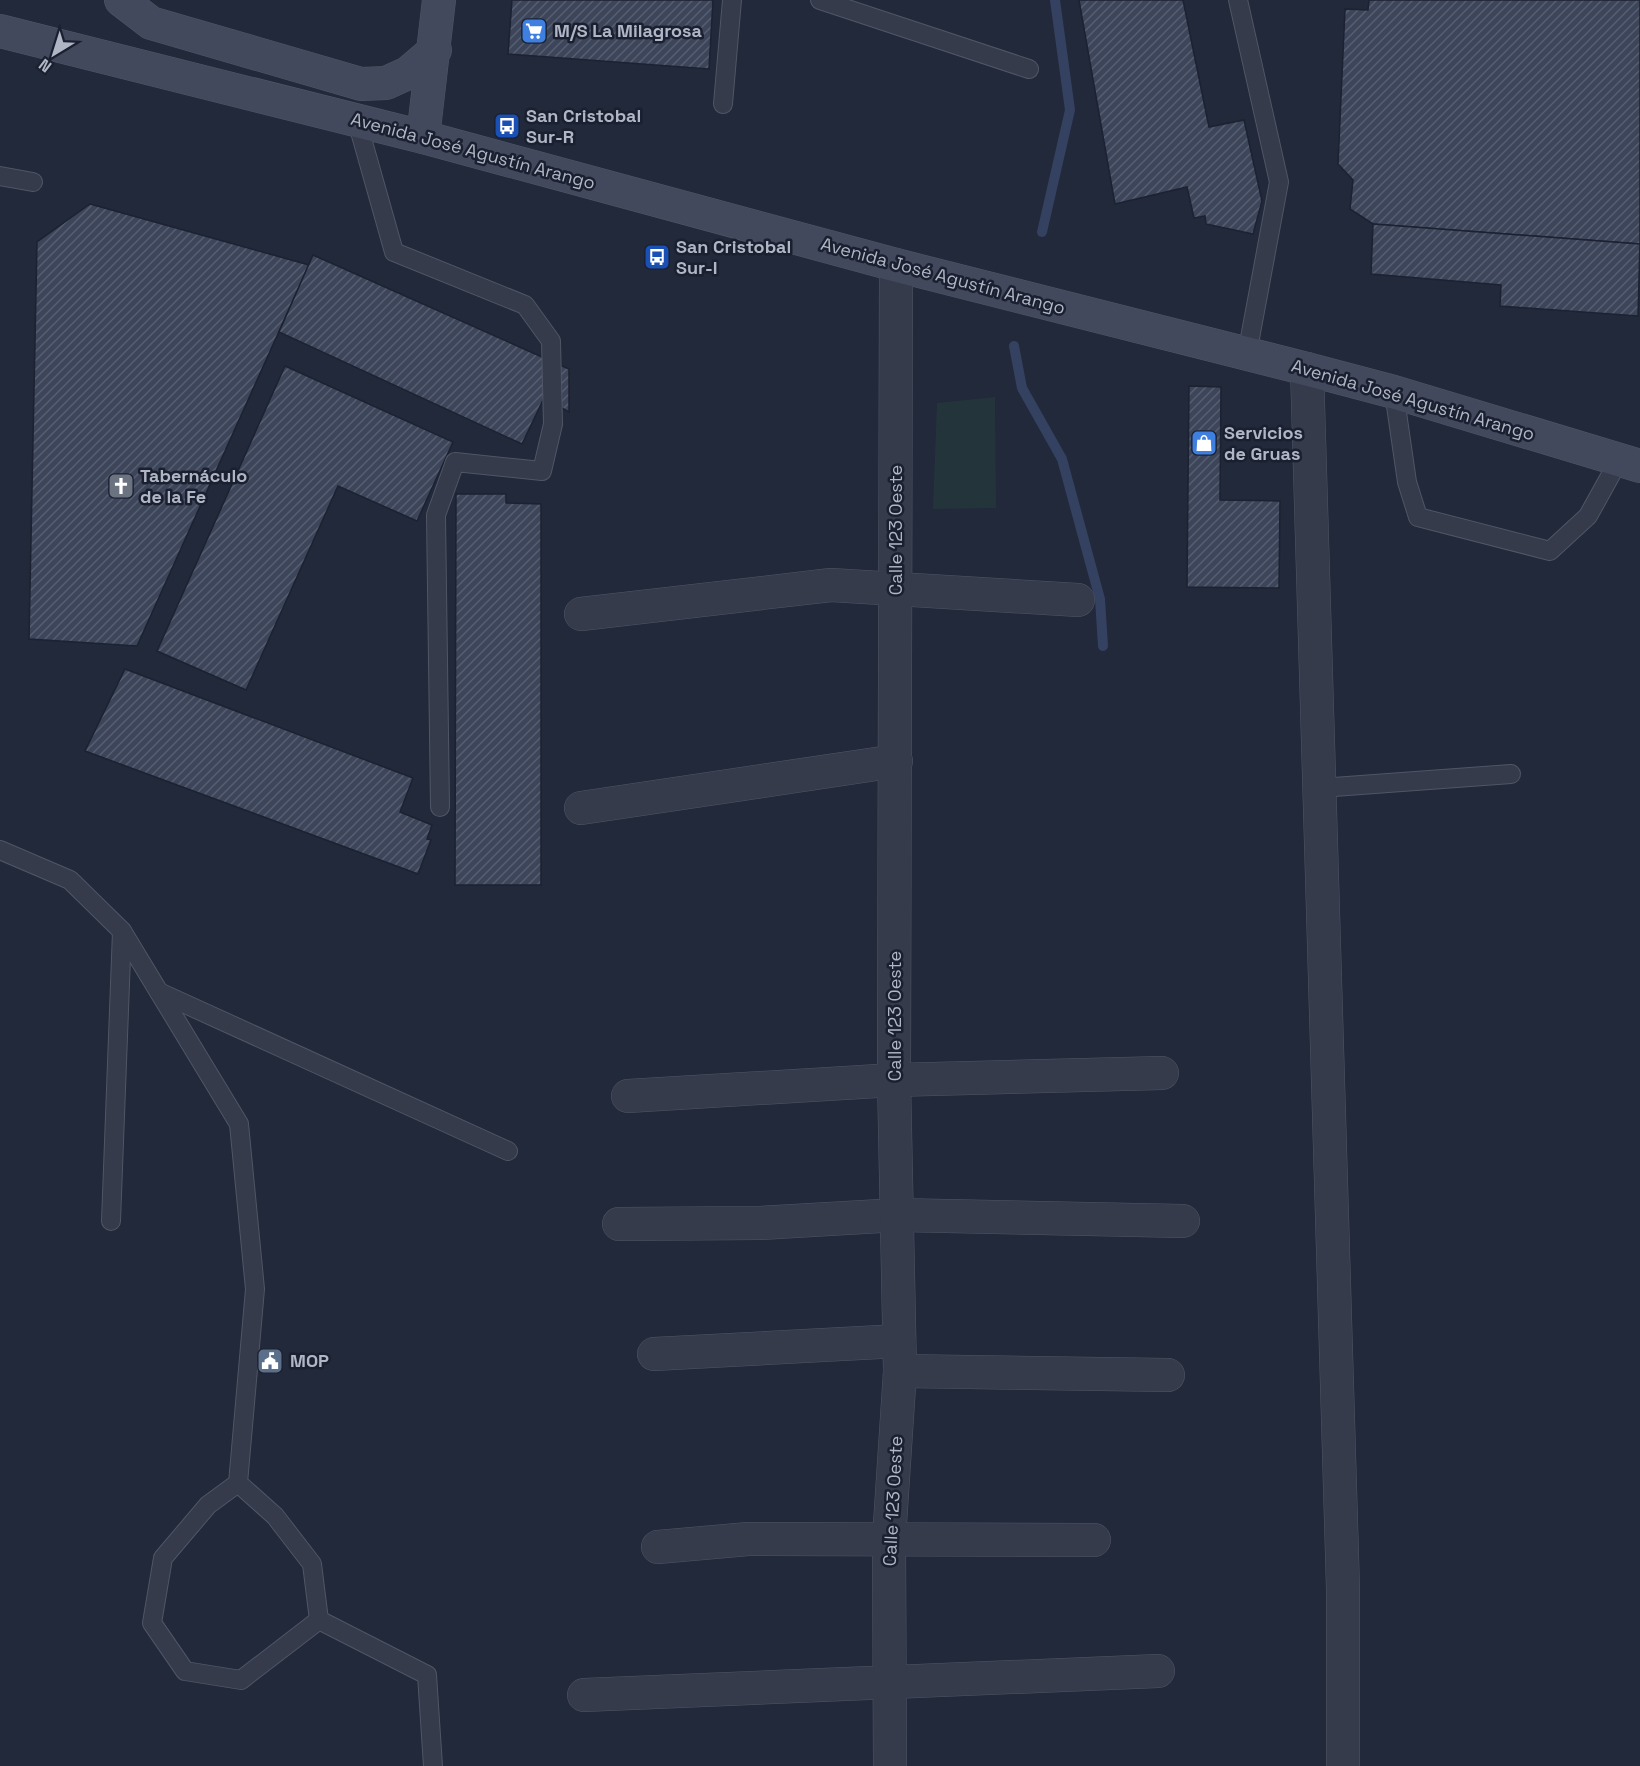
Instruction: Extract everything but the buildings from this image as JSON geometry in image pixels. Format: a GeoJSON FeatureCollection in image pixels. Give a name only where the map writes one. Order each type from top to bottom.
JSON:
{"type":"FeatureCollection","features":[{"type":"Feature","properties":{"kind":"main road"},"geometry":{"type":"LineString","coordinates":[[122,0],[151,23],[361,84],[386,83],[408,73],[435,50]]}},
{"type":"Feature","properties":{"kind":"main road"},"geometry":{"type":"LineString","coordinates":[[423,138],[440,0]]}},
{"type":"Feature","properties":{"kind":"main road","name":"Avenida José Agustín Arango"},"geometry":{"type":"LineString","coordinates":[[0,31],[423,138],[896,265],[1307,369],[1633,459]]}},
{"type":"Feature","properties":{"kind":"street","name":"Calle 123 Oeste"},"geometry":{"type":"LineString","coordinates":[[890,1766],[890,1539],[899,1356],[894,1080],[896,265]]}},
{"type":"Feature","properties":{"kind":"street"},"geometry":{"type":"LineString","coordinates":[[1307,369],[1344,1589],[1343,1766]]}},
{"type":"Feature","properties":{"kind":"street"},"geometry":{"type":"LineString","coordinates":[[581,614],[831,585],[1078,600]]}},
{"type":"Feature","properties":{"kind":"street"},"geometry":{"type":"LineString","coordinates":[[581,808],[896,761]]}},
{"type":"Feature","properties":{"kind":"street"},"geometry":{"type":"LineString","coordinates":[[628,1096],[894,1080],[1161,1073]]}},
{"type":"Feature","properties":{"kind":"street"},"geometry":{"type":"LineString","coordinates":[[619,1224],[760,1222],[898,1215],[1183,1221]]}},
{"type":"Feature","properties":{"kind":"street"},"geometry":{"type":"LineString","coordinates":[[654,1354],[899,1356],[1168,1376]]}},
{"type":"Feature","properties":{"kind":"street"},"geometry":{"type":"LineString","coordinates":[[658,1546],[748,1539],[1094,1540]]}},
{"type":"Feature","properties":{"kind":"street"},"geometry":{"type":"LineString","coordinates":[[585,1695],[1158,1671]]}},
{"type":"Feature","properties":{"kind":"lane"},"geometry":{"type":"LineString","coordinates":[[723,104],[732,0]]}},
{"type":"Feature","properties":{"kind":"lane"},"geometry":{"type":"LineString","coordinates":[[820,0],[1029,69]]}},
{"type":"Feature","properties":{"kind":"lane"},"geometry":{"type":"LineString","coordinates":[[1238,0],[1279,182],[1247,354]]}},
{"type":"Feature","properties":{"kind":"lane"},"geometry":{"type":"LineString","coordinates":[[357,121],[394,252],[525,305],[551,341],[553,424],[542,471],[455,462],[436,515],[440,807]]}},
{"type":"Feature","properties":{"kind":"lane"},"geometry":{"type":"LineString","coordinates":[[0,176],[33,182]]}},
{"type":"Feature","properties":{"kind":"lane"},"geometry":{"type":"LineString","coordinates":[[1394,392],[1407,482],[1418,517],[1550,551],[1588,516],[1633,459]]}},
{"type":"Feature","properties":{"kind":"lane"},"geometry":{"type":"LineString","coordinates":[[1320,788],[1511,774]]}},
{"type":"Feature","properties":{"kind":"lane"},"geometry":{"type":"LineString","coordinates":[[0,850],[70,880],[122,932],[239,1124],[255,1289],[238,1483],[208,1505],[163,1558],[153,1623],[185,1671],[241,1680],[319,1620]]}},
{"type":"Feature","properties":{"kind":"lane"},"geometry":{"type":"LineString","coordinates":[[111,1221],[122,932]]}},
{"type":"Feature","properties":{"kind":"lane"},"geometry":{"type":"LineString","coordinates":[[159,992],[508,1151]]}},
{"type":"Feature","properties":{"kind":"lane"},"geometry":{"type":"LineString","coordinates":[[238,1483],[275,1516],[312,1564],[319,1620]]}},
{"type":"Feature","properties":{"kind":"lane"},"geometry":{"type":"LineString","coordinates":[[319,1620],[427,1675],[433,1766]]}},
{"type":"Feature","properties":{"kind":"shaded area"},"geometry":{"type":"Polygon","coordinates":[[[995,397],[996,508],[933,509],[937,403],[995,397]]]}},
{"type":"Feature","properties":{"kind":"waterway"},"geometry":{"type":"LineString","coordinates":[[1042,232],[1070,110],[1055,0]]}},
{"type":"Feature","properties":{"kind":"waterway"},"geometry":{"type":"LineString","coordinates":[[1014,346],[1022,388],[1062,459],[1100,599],[1103,646]]}},
{"type":"Feature","properties":{"kind":"place","name":"M/S La Milagrosa"},"geometry":{"type":"Point","coordinates":[534,31]}},
{"type":"Feature","properties":{"kind":"place","name":"San Cristobal Sur-R"},"geometry":{"type":"Point","coordinates":[507,126]}},
{"type":"Feature","properties":{"kind":"place","name":"San Cristobal Sur-I"},"geometry":{"type":"Point","coordinates":[657,257]}},
{"type":"Feature","properties":{"kind":"place","name":"Servicios de Gruas"},"geometry":{"type":"Point","coordinates":[1204,443]}},
{"type":"Feature","properties":{"kind":"place","name":"Tabernáculo de la Fe"},"geometry":{"type":"Point","coordinates":[121,486]}},
{"type":"Feature","properties":{"kind":"place","name":"MOP"},"geometry":{"type":"Point","coordinates":[270,1361]}}]}
